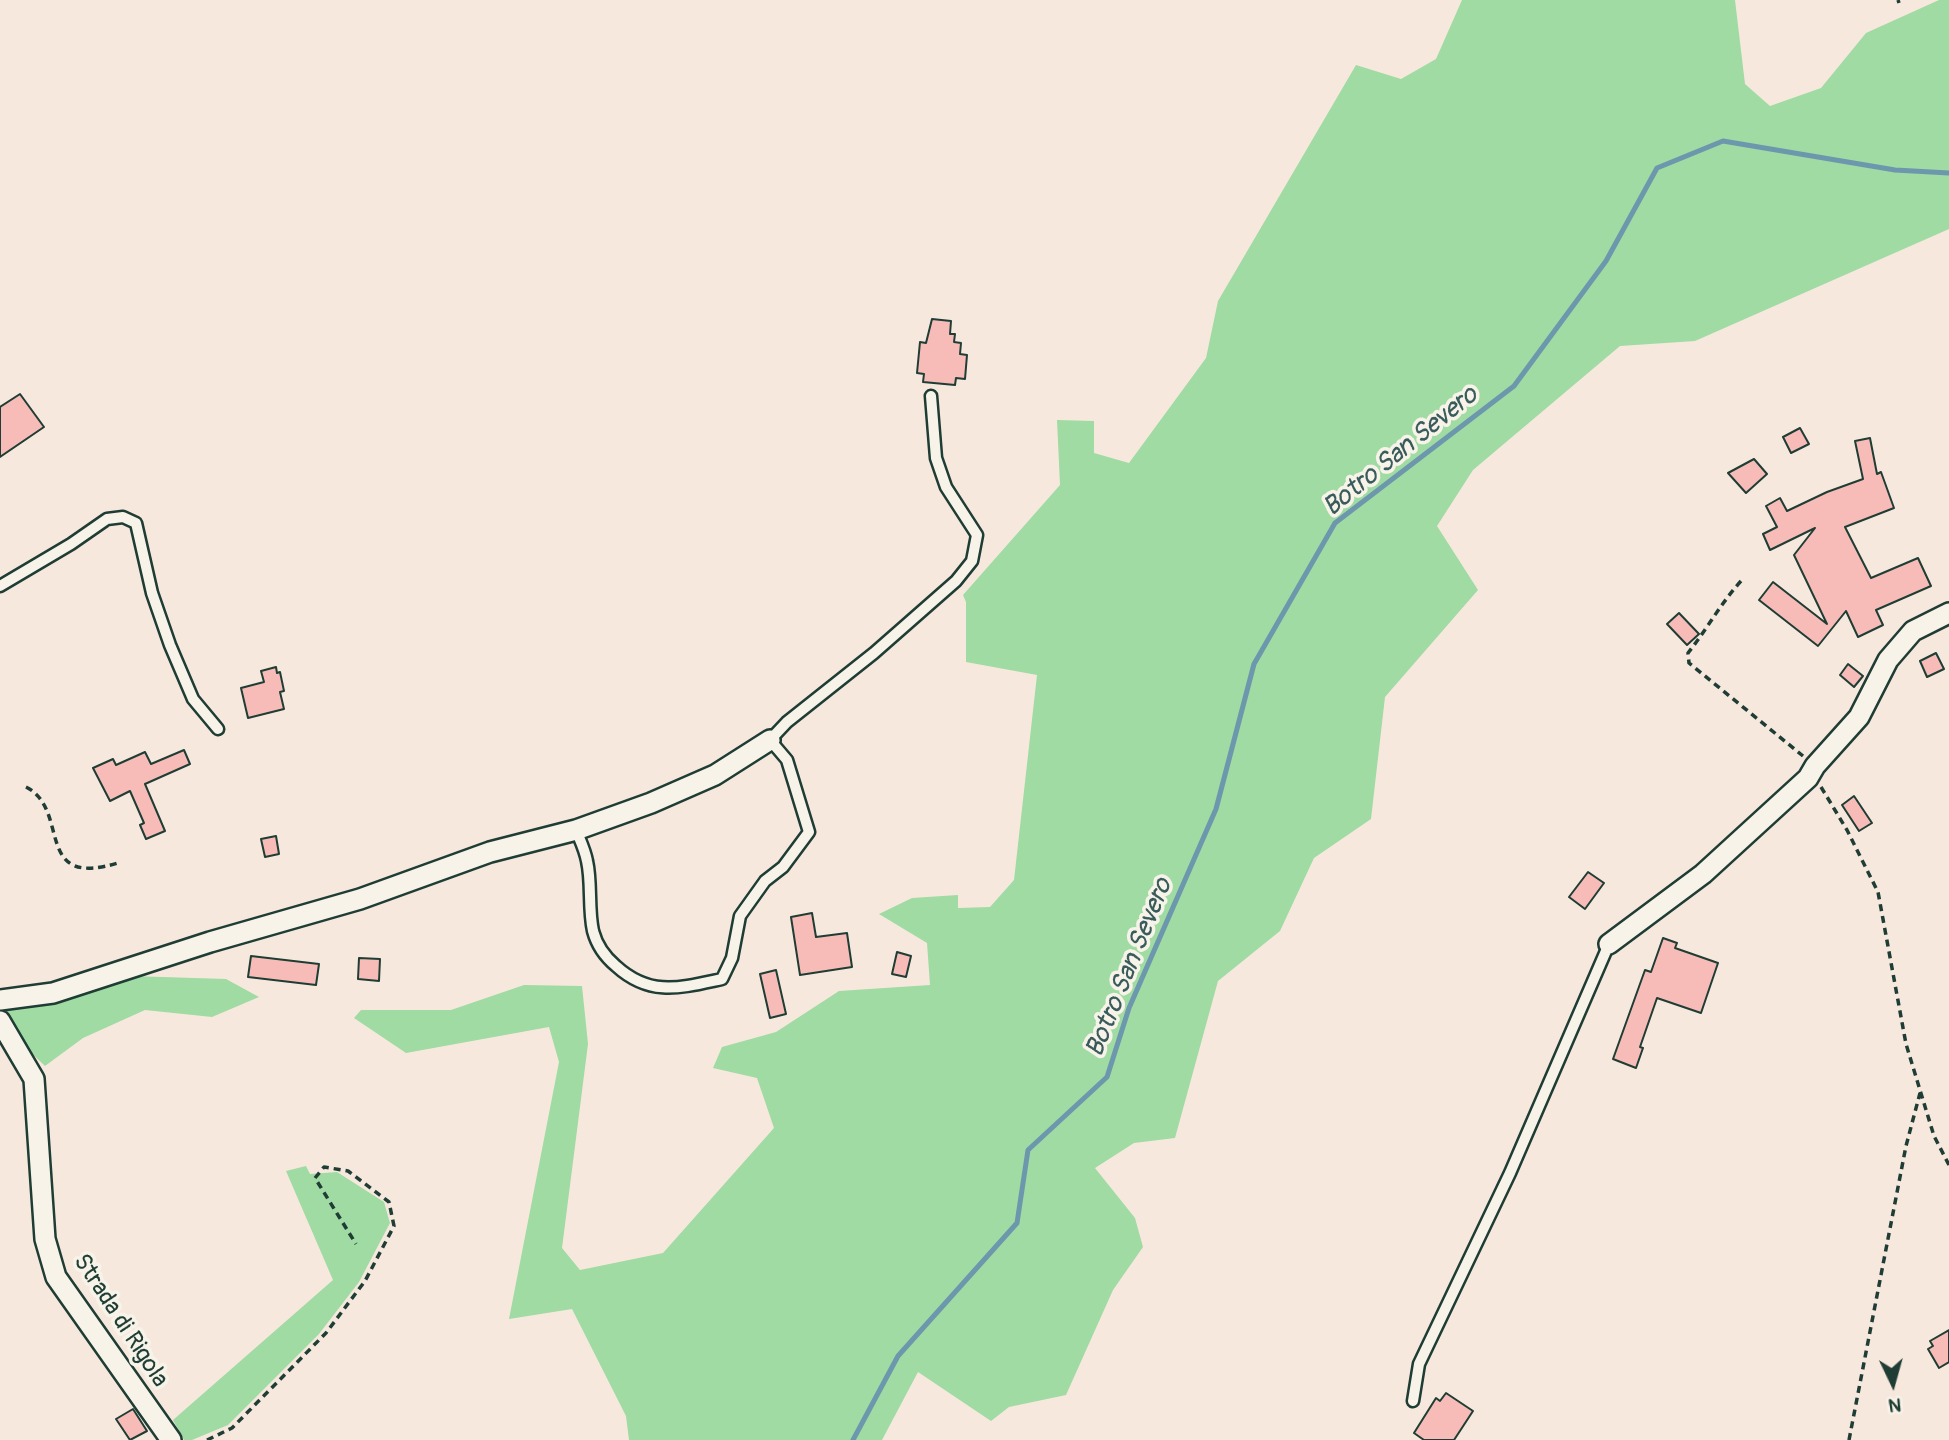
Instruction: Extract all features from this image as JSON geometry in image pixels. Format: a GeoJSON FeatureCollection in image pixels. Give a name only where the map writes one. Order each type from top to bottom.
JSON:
{"type":"FeatureCollection","features":[{"type":"Feature","properties":{"kind":"street"},"geometry":{"type":"LineString","coordinates":[[1609,944],[1703,874],[1812,772],[1859,717],[1888,660],[1913,631],[1949,613]]}},
{"type":"Feature","properties":{"kind":"street"},"geometry":{"type":"LineString","coordinates":[[0,1000],[53,993],[210,942],[360,899],[490,852],[576,830],[652,803],[715,775],[769,740]]}},
{"type":"Feature","properties":{"kind":"street","name":"Strada di Rigola"},"geometry":{"type":"LineString","coordinates":[[0,1021],[34,1079],[45,1240],[56,1277],[171,1440]]}},
{"type":"Feature","properties":{"kind":"lane"},"geometry":{"type":"LineString","coordinates":[[576,830],[587,859],[593,930],[603,955],[641,985],[661,989],[722,979],[732,958],[740,916],[765,881],[783,867],[809,832],[787,760],[769,740],[787,722],[874,653],[957,581],[972,561],[977,535],[946,487],[936,458],[931,396]]}},
{"type":"Feature","properties":{"kind":"lane"},"geometry":{"type":"LineString","coordinates":[[0,586],[107,519],[123,517],[136,523],[152,593],[170,645],[193,699],[218,729]]}},
{"type":"Feature","properties":{"kind":"lane"},"geometry":{"type":"LineString","coordinates":[[1413,1401],[1419,1364],[1510,1172],[1609,944]]}},
{"type":"Feature","properties":{"kind":"path"},"geometry":{"type":"LineString","coordinates":[[1741,581],[1724,599],[1710,626],[1688,653],[1689,663],[1812,772],[1847,830],[1878,892],[1906,1044],[1934,1136],[1949,1165]]}},
{"type":"Feature","properties":{"kind":"path"},"geometry":{"type":"LineString","coordinates":[[26,787],[38,793],[46,806],[55,840],[64,858],[74,865],[96,870],[121,862]]}},
{"type":"Feature","properties":{"kind":"path"},"geometry":{"type":"LineString","coordinates":[[1849,1440],[1906,1146],[1920,1091]]}},
{"type":"Feature","properties":{"kind":"path"},"geometry":{"type":"LineString","coordinates":[[207,1440],[232,1427],[326,1333],[365,1281],[394,1226],[389,1202],[348,1171],[324,1167],[315,1178],[356,1244]]}},
{"type":"Feature","properties":{"kind":"green space"},"geometry":{"type":"Polygon","coordinates":[[[1462,0],[1735,0],[1745,84],[1770,106],[1821,88],[1866,33],[1939,0],[1949,0],[1949,229],[1695,341],[1620,346],[1473,470],[1437,526],[1478,590],[1385,697],[1371,819],[1314,858],[1280,931],[1218,981],[1175,1138],[1134,1143],[1095,1168],[1135,1218],[1143,1247],[1113,1290],[1066,1395],[1009,1407],[991,1421],[918,1372],[882,1440],[629,1440],[626,1416],[572,1309],[509,1319],[559,1062],[549,1027],[406,1053],[354,1018],[361,1010],[451,1010],[524,985],[582,986],[588,1044],[562,1248],[580,1270],[663,1253],[774,1128],[757,1078],[713,1068],[722,1047],[776,1032],[839,991],[930,985],[927,943],[879,914],[912,898],[958,895],[958,908],[990,907],[1014,880],[1037,675],[966,662],[966,602],[963,595],[1060,485],[1057,420],[1094,421],[1094,453],[1129,463],[1206,358],[1218,301],[1356,65],[1401,79],[1436,59],[1462,0]]]}},
{"type":"Feature","properties":{"kind":"green space"},"geometry":{"type":"Polygon","coordinates":[[[131,976],[226,979],[259,997],[212,1017],[145,1010],[83,1038],[45,1066],[15,1037],[0,1006],[131,976]]]}},
{"type":"Feature","properties":{"kind":"green space"},"geometry":{"type":"Polygon","coordinates":[[[306,1166],[310,1174],[337,1172],[384,1202],[390,1223],[359,1282],[319,1334],[228,1425],[192,1440],[184,1440],[173,1420],[333,1280],[286,1171],[306,1166]]]}},
{"type":"Feature","properties":{"kind":"building"},"geometry":{"type":"Polygon","coordinates":[[[932,319],[951,321],[950,334],[955,334],[954,342],[961,343],[960,354],[967,355],[965,379],[956,378],[955,385],[923,382],[924,374],[917,373],[920,342],[926,343],[932,319]]]}},
{"type":"Feature","properties":{"kind":"building"},"geometry":{"type":"Polygon","coordinates":[[[20,394],[44,427],[0,457],[0,407],[20,394]]]}},
{"type":"Feature","properties":{"kind":"building"},"geometry":{"type":"Polygon","coordinates":[[[1800,428],[1809,444],[1791,453],[1783,437],[1800,428]]]}},
{"type":"Feature","properties":{"kind":"building"},"geometry":{"type":"Polygon","coordinates":[[[1870,438],[1877,474],[1881,472],[1894,508],[1845,527],[1871,578],[1918,558],[1931,586],[1876,610],[1883,625],[1858,637],[1846,611],[1818,646],[1759,600],[1773,582],[1827,624],[1794,555],[1815,528],[1770,550],[1763,534],[1777,527],[1766,506],[1780,498],[1787,511],[1863,479],[1855,441],[1870,438]]]}},
{"type":"Feature","properties":{"kind":"building"},"geometry":{"type":"Polygon","coordinates":[[[1754,459],[1767,474],[1746,493],[1728,473],[1754,459]]]}},
{"type":"Feature","properties":{"kind":"building"},"geometry":{"type":"Polygon","coordinates":[[[1679,613],[1699,634],[1687,645],[1667,624],[1679,613]]]}},
{"type":"Feature","properties":{"kind":"building"},"geometry":{"type":"Polygon","coordinates":[[[1936,653],[1944,669],[1927,677],[1920,661],[1936,653]]]}},
{"type":"Feature","properties":{"kind":"building"},"geometry":{"type":"Polygon","coordinates":[[[1848,664],[1863,676],[1854,687],[1840,675],[1848,664]]]}},
{"type":"Feature","properties":{"kind":"building"},"geometry":{"type":"Polygon","coordinates":[[[276,667],[277,673],[280,672],[284,691],[280,692],[284,709],[248,718],[241,688],[264,682],[261,671],[276,667]]]}},
{"type":"Feature","properties":{"kind":"building"},"geometry":{"type":"Polygon","coordinates":[[[184,750],[190,764],[145,784],[165,831],[146,839],[140,825],[144,823],[130,791],[110,801],[93,768],[113,759],[116,765],[145,752],[151,764],[184,750]]]}},
{"type":"Feature","properties":{"kind":"building"},"geometry":{"type":"Polygon","coordinates":[[[1854,796],[1872,823],[1859,831],[1842,805],[1854,796]]]}},
{"type":"Feature","properties":{"kind":"building"},"geometry":{"type":"Polygon","coordinates":[[[276,836],[279,854],[265,857],[261,839],[276,836]]]}},
{"type":"Feature","properties":{"kind":"building"},"geometry":{"type":"Polygon","coordinates":[[[1588,872],[1604,883],[1585,909],[1569,897],[1588,872]]]}},
{"type":"Feature","properties":{"kind":"building"},"geometry":{"type":"Polygon","coordinates":[[[812,913],[816,937],[847,933],[852,967],[800,975],[791,917],[812,913]]]}},
{"type":"Feature","properties":{"kind":"building"},"geometry":{"type":"Polygon","coordinates":[[[1663,938],[1677,943],[1675,948],[1718,963],[1701,1013],[1657,998],[1640,1047],[1643,1048],[1636,1068],[1613,1059],[1645,970],[1651,972],[1663,938]]]}},
{"type":"Feature","properties":{"kind":"building"},"geometry":{"type":"Polygon","coordinates":[[[897,952],[911,956],[906,977],[892,974],[897,952]]]}},
{"type":"Feature","properties":{"kind":"building"},"geometry":{"type":"Polygon","coordinates":[[[251,956],[319,964],[316,985],[248,977],[251,956]]]}},
{"type":"Feature","properties":{"kind":"building"},"geometry":{"type":"Polygon","coordinates":[[[359,958],[380,959],[379,981],[358,979],[359,958]]]}},
{"type":"Feature","properties":{"kind":"building"},"geometry":{"type":"Polygon","coordinates":[[[776,970],[786,1014],[770,1018],[760,974],[776,970]]]}},
{"type":"Feature","properties":{"kind":"building"},"geometry":{"type":"Polygon","coordinates":[[[1949,1330],[1949,1362],[1939,1368],[1928,1349],[1933,1346],[1930,1341],[1949,1330]]]}},
{"type":"Feature","properties":{"kind":"building"},"geometry":{"type":"Polygon","coordinates":[[[1446,1393],[1473,1411],[1454,1440],[1424,1440],[1414,1433],[1436,1398],[1440,1401],[1446,1393]]]}},
{"type":"Feature","properties":{"kind":"building"},"geometry":{"type":"Polygon","coordinates":[[[133,1409],[147,1431],[130,1440],[116,1419],[133,1409]]]}},
{"type":"Feature","properties":{"kind":"waterway","name":"Botro San Severo"},"geometry":{"type":"LineString","coordinates":[[853,1440],[898,1356],[1017,1223],[1028,1150],[1107,1077],[1129,1008],[1216,809],[1254,664],[1335,523],[1514,386],[1606,261],[1657,168],[1723,141],[1895,170],[1949,173]]}}]}
